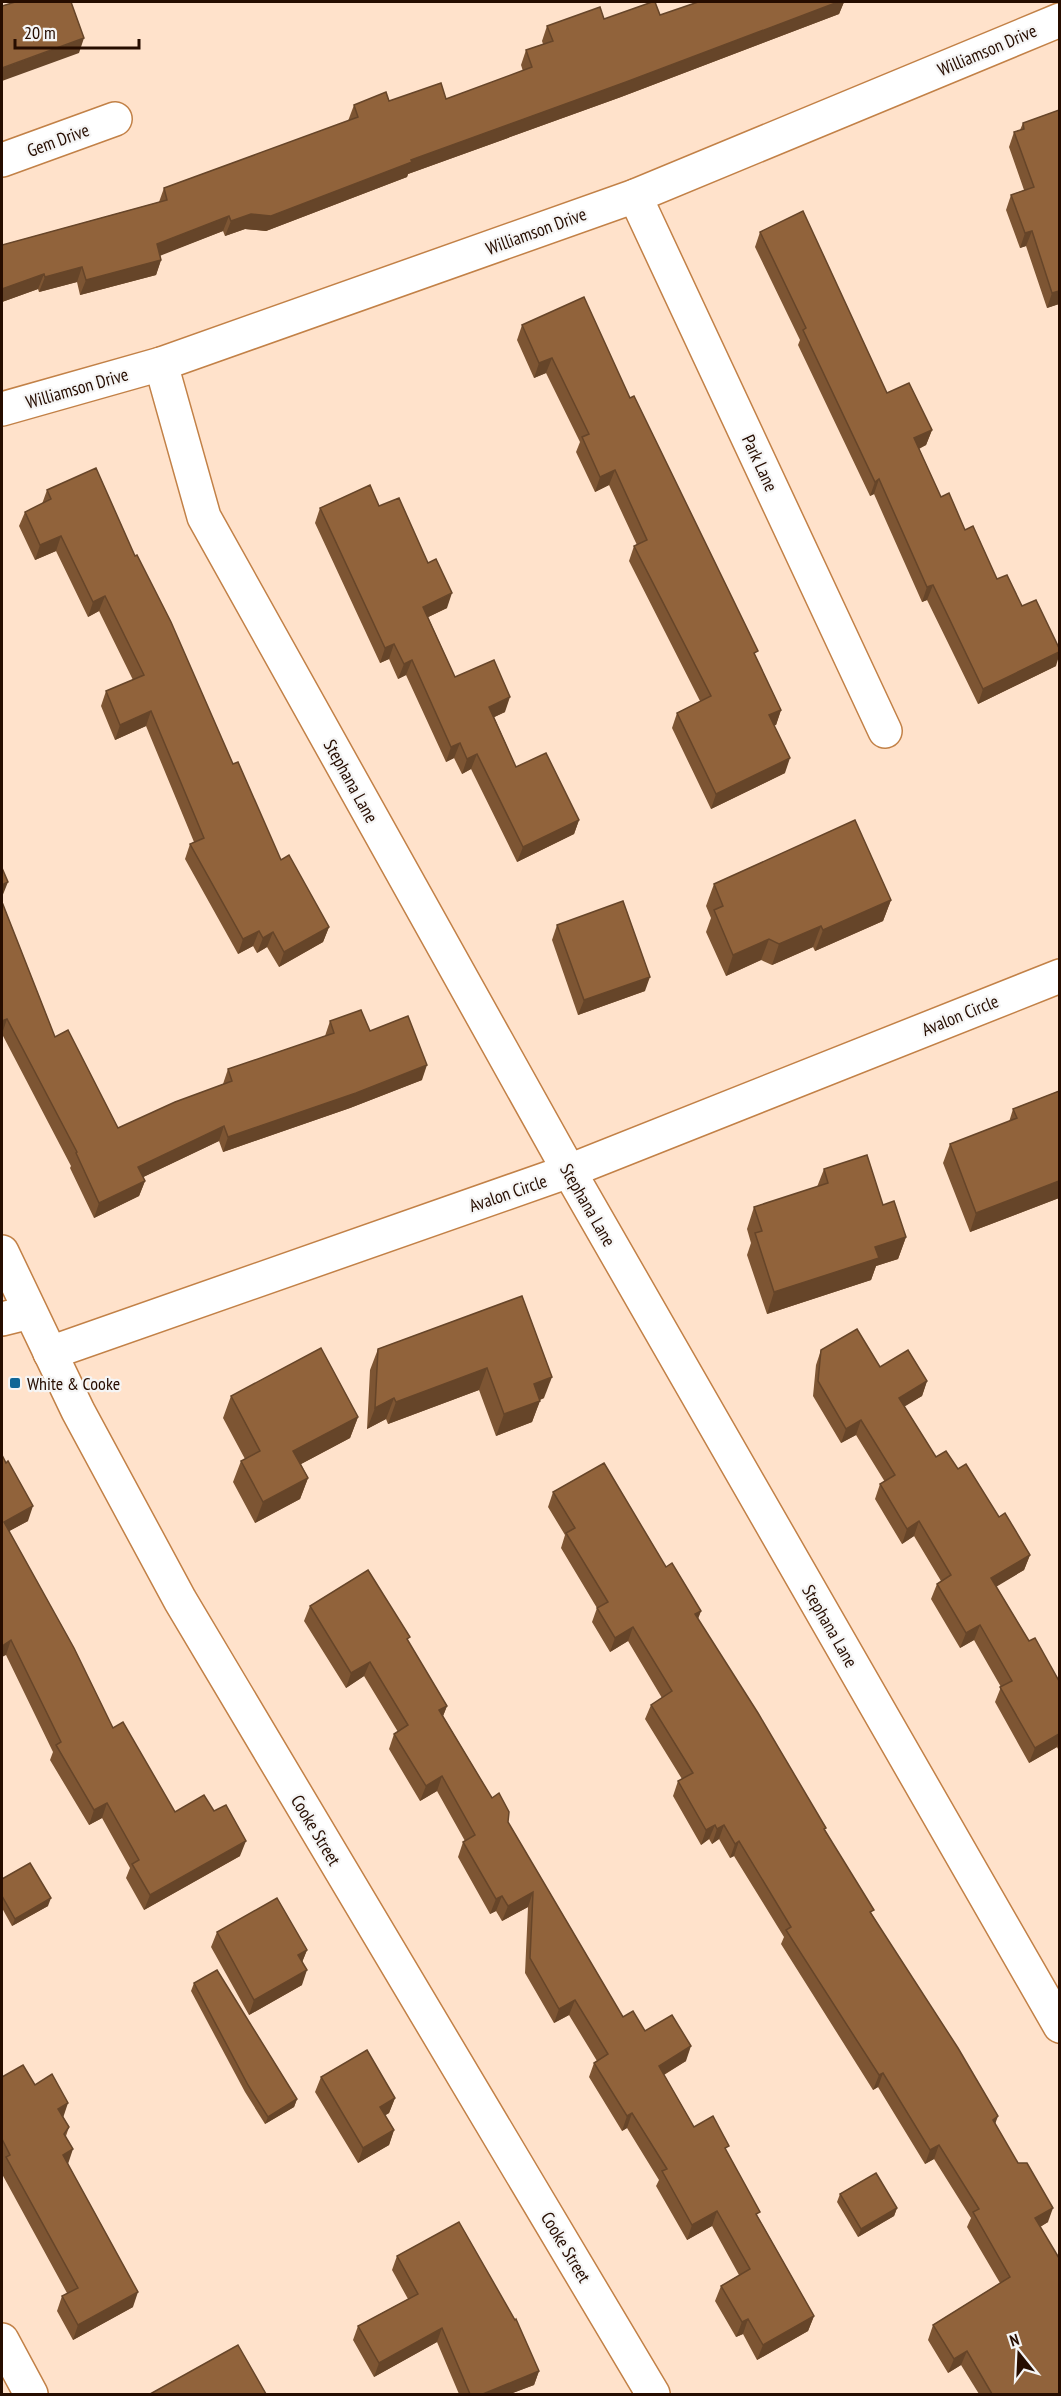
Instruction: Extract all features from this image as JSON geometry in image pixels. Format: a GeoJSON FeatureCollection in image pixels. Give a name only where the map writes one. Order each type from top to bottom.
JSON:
{"type":"FeatureCollection","features":[{"type":"Feature","properties":{"kind":"street","name":"Williamson Drive"},"geometry":{"type":"LineString","coordinates":[[2,409],[161,364],[635,196],[1059,20]]}},
{"type":"Feature","properties":{"kind":"street","name":"Gem Drive"},"geometry":{"type":"LineString","coordinates":[[2,160],[115,119]]}},
{"type":"Feature","properties":{"kind":"street","name":"Park Lane"},"geometry":{"type":"LineString","coordinates":[[635,196],[885,731]]}},
{"type":"Feature","properties":{"kind":"street","name":"Stephana Lane"},"geometry":{"type":"LineString","coordinates":[[161,364],[204,517],[569,1172],[1059,2026]]}},
{"type":"Feature","properties":{"kind":"street","name":"Avalon Circle"},"geometry":{"type":"LineString","coordinates":[[50,1353],[569,1172],[1059,976]]}},
{"type":"Feature","properties":{"kind":"street","name":"Cooke Street"},"geometry":{"type":"LineString","coordinates":[[2,1252],[16,1315],[50,1353],[111,1475],[186,1610],[653,2394]]}},
{"type":"Feature","properties":{"kind":"street"},"geometry":{"type":"LineString","coordinates":[[2,2340],[32,2394]]}},
{"type":"Feature","properties":{"kind":"building"},"geometry":{"type":"Polygon","coordinates":[[[15,2],[71,2],[84,38],[2,68],[2,6],[15,2]]]}},
{"type":"Feature","properties":{"kind":"building"},"geometry":{"type":"Polygon","coordinates":[[[655,2],[660,15],[698,2],[838,2],[411,160],[412,162],[271,216],[251,214],[231,221],[229,216],[157,244],[161,260],[86,280],[82,267],[45,277],[44,274],[2,289],[2,245],[167,200],[164,188],[358,117],[354,105],[386,92],[389,101],[441,83],[446,99],[532,67],[526,50],[553,41],[547,26],[600,7],[604,19],[655,2]]]}},
{"type":"Feature","properties":{"kind":"building"},"geometry":{"type":"Polygon","coordinates":[[[1059,110],[1059,291],[1052,293],[1032,231],[1025,233],[1011,195],[1034,187],[1014,132],[1024,129],[1023,123],[1059,110]]]}},
{"type":"Feature","properties":{"kind":"building"},"geometry":{"type":"Polygon","coordinates":[[[803,211],[887,393],[909,383],[932,430],[914,438],[941,497],[949,493],[965,530],[973,526],[997,579],[1007,575],[1022,606],[1036,600],[1059,648],[1059,652],[983,689],[933,585],[927,587],[879,479],[875,482],[803,330],[806,328],[760,232],[803,211]]]}},
{"type":"Feature","properties":{"kind":"building"},"geometry":{"type":"Polygon","coordinates":[[[584,297],[630,398],[634,396],[758,651],[754,653],[781,710],[769,715],[790,758],[716,794],[677,713],[711,696],[634,546],[647,540],[615,470],[600,477],[582,437],[589,434],[552,358],[539,363],[522,325],[584,297]]]}},
{"type":"Feature","properties":{"kind":"building"},"geometry":{"type":"Polygon","coordinates":[[[96,468],[135,556],[137,555],[171,622],[233,764],[238,762],[281,860],[289,855],[329,927],[284,952],[273,932],[263,938],[259,931],[243,939],[190,844],[204,838],[151,711],[120,725],[106,691],[144,675],[105,596],[93,602],[61,536],[40,545],[25,512],[51,499],[47,490],[96,468]]]}},
{"type":"Feature","properties":{"kind":"building"},"geometry":{"type":"Polygon","coordinates":[[[370,485],[379,506],[399,498],[428,563],[436,559],[452,593],[423,607],[455,677],[494,660],[510,697],[489,707],[516,767],[546,753],[579,820],[523,847],[477,754],[467,759],[460,743],[451,747],[412,660],[404,664],[394,644],[385,648],[320,508],[370,485]]]}},
{"type":"Feature","properties":{"kind":"building"},"geometry":{"type":"Polygon","coordinates":[[[855,820],[891,900],[823,930],[821,926],[779,944],[769,939],[733,955],[714,910],[723,906],[714,884],[855,820]]]}},
{"type":"Feature","properties":{"kind":"building"},"geometry":{"type":"Polygon","coordinates":[[[2,868],[8,882],[2,885],[2,868]]]}},
{"type":"Feature","properties":{"kind":"building"},"geometry":{"type":"Polygon","coordinates":[[[623,901],[650,977],[584,1000],[557,925],[623,901]]]}},
{"type":"Feature","properties":{"kind":"building"},"geometry":{"type":"Polygon","coordinates":[[[2,902],[55,1037],[68,1030],[118,1128],[175,1102],[232,1081],[228,1069],[334,1033],[330,1021],[361,1010],[370,1031],[408,1016],[427,1065],[356,1093],[228,1137],[224,1126],[138,1167],[145,1181],[99,1203],[77,1152],[7,1019],[2,1021],[2,902]]]}},
{"type":"Feature","properties":{"kind":"building"},"geometry":{"type":"Polygon","coordinates":[[[1059,1091],[1059,1181],[976,1213],[950,1144],[1017,1118],[1013,1109],[1059,1091]]]}},
{"type":"Feature","properties":{"kind":"building"},"geometry":{"type":"Polygon","coordinates":[[[867,1155],[883,1205],[894,1201],[906,1237],[875,1247],[879,1258],[774,1292],[755,1233],[762,1231],[754,1207],[828,1183],[824,1169],[867,1155]]]}},
{"type":"Feature","properties":{"kind":"building"},"geometry":{"type":"Polygon","coordinates":[[[522,1296],[552,1377],[534,1384],[540,1401],[504,1414],[487,1368],[396,1402],[394,1398],[375,1408],[378,1349],[522,1296]]]}},
{"type":"Feature","properties":{"kind":"building"},"geometry":{"type":"Polygon","coordinates":[[[857,1329],[880,1367],[908,1350],[927,1381],[899,1398],[936,1457],[946,1451],[958,1469],[966,1464],[999,1517],[1005,1513],[1030,1555],[991,1578],[1029,1641],[1035,1638],[1059,1681],[1059,1734],[1035,1748],[1000,1687],[1012,1681],[980,1625],[966,1633],[937,1584],[951,1575],[919,1521],[907,1529],[880,1484],[895,1475],[861,1420],[846,1429],[818,1381],[821,1350],[857,1329]]]}},
{"type":"Feature","properties":{"kind":"building"},"geometry":{"type":"Polygon","coordinates":[[[321,1348],[358,1417],[293,1451],[308,1478],[263,1502],[241,1461],[260,1451],[231,1396],[321,1348]]]}},
{"type":"Feature","properties":{"kind":"building"},"geometry":{"type":"Polygon","coordinates":[[[2,1455],[6,1463],[8,1461],[33,1506],[4,1522],[74,1648],[113,1728],[123,1722],[175,1812],[204,1795],[214,1811],[226,1805],[246,1841],[150,1895],[132,1864],[139,1860],[107,1803],[94,1810],[56,1745],[61,1742],[11,1640],[2,1646],[2,1455]]]}},
{"type":"Feature","properties":{"kind":"building"},"geometry":{"type":"Polygon","coordinates":[[[604,1463],[666,1567],[672,1563],[701,1611],[695,1614],[758,1713],[826,1828],[824,1829],[874,1910],[870,1912],[958,2048],[998,2116],[993,2120],[1018,2163],[1027,2163],[1053,2208],[1035,2218],[1059,2258],[1059,2394],[992,2394],[967,2351],[954,2359],[933,2325],[1010,2277],[973,2212],[979,2209],[939,2145],[930,2150],[883,2073],[879,2075],[786,1930],[791,1927],[739,1841],[735,1844],[724,1825],[717,1829],[715,1825],[706,1830],[678,1781],[693,1773],[651,1705],[672,1691],[633,1627],[615,1638],[597,1608],[608,1602],[566,1533],[575,1528],[553,1492],[604,1463]]]}},
{"type":"Feature","properties":{"kind":"building"},"geometry":{"type":"Polygon","coordinates":[[[368,1570],[410,1637],[407,1639],[447,1706],[439,1710],[492,1798],[499,1793],[509,1812],[508,1822],[623,2017],[633,2011],[645,2031],[672,2015],[691,2046],[659,2066],[694,2127],[713,2116],[729,2146],[725,2148],[760,2212],[756,2214],[814,2316],[763,2345],[748,2319],[742,2322],[721,2286],[750,2269],[717,2211],[692,2225],[662,2171],[667,2169],[632,2113],[627,2116],[594,2063],[608,2054],[575,2000],[559,2009],[530,1958],[533,1892],[508,1906],[502,1896],[496,1899],[463,1842],[475,1835],[442,1776],[426,1786],[394,1734],[408,1725],[370,1662],[351,1673],[310,1606],[368,1570]]]}},
{"type":"Feature","properties":{"kind":"building"},"geometry":{"type":"Polygon","coordinates":[[[30,1863],[51,1898],[15,1919],[2,1896],[2,1879],[30,1863]]]}},
{"type":"Feature","properties":{"kind":"building"},"geometry":{"type":"Polygon","coordinates":[[[277,1898],[307,1950],[298,1955],[307,1970],[254,2000],[217,1932],[277,1898]]]}},
{"type":"Feature","properties":{"kind":"building"},"geometry":{"type":"Polygon","coordinates":[[[217,1970],[297,2099],[268,2117],[248,2085],[194,1983],[217,1970]]]}},
{"type":"Feature","properties":{"kind":"building"},"geometry":{"type":"Polygon","coordinates":[[[367,2050],[395,2098],[380,2107],[394,2130],[363,2148],[321,2077],[367,2050]]]}},
{"type":"Feature","properties":{"kind":"building"},"geometry":{"type":"Polygon","coordinates":[[[23,2065],[35,2085],[52,2074],[68,2103],[58,2109],[69,2127],[64,2134],[73,2149],[63,2155],[138,2292],[78,2325],[62,2296],[78,2288],[6,2157],[10,2155],[2,2139],[2,2077],[23,2065]]]}},
{"type":"Feature","properties":{"kind":"building"},"geometry":{"type":"Polygon","coordinates":[[[876,2173],[897,2208],[861,2229],[840,2194],[876,2173]]]}},
{"type":"Feature","properties":{"kind":"building"},"geometry":{"type":"Polygon","coordinates":[[[459,2222],[516,2319],[539,2371],[483,2394],[470,2394],[442,2328],[379,2363],[358,2326],[418,2294],[397,2256],[459,2222]]]}},
{"type":"Feature","properties":{"kind":"building"},"geometry":{"type":"Polygon","coordinates":[[[238,2345],[266,2394],[150,2394],[238,2345]]]}},
{"type":"Feature","properties":{"kind":"place","name":"White & Cooke"},"geometry":{"type":"Point","coordinates":[15,1383]}}]}
